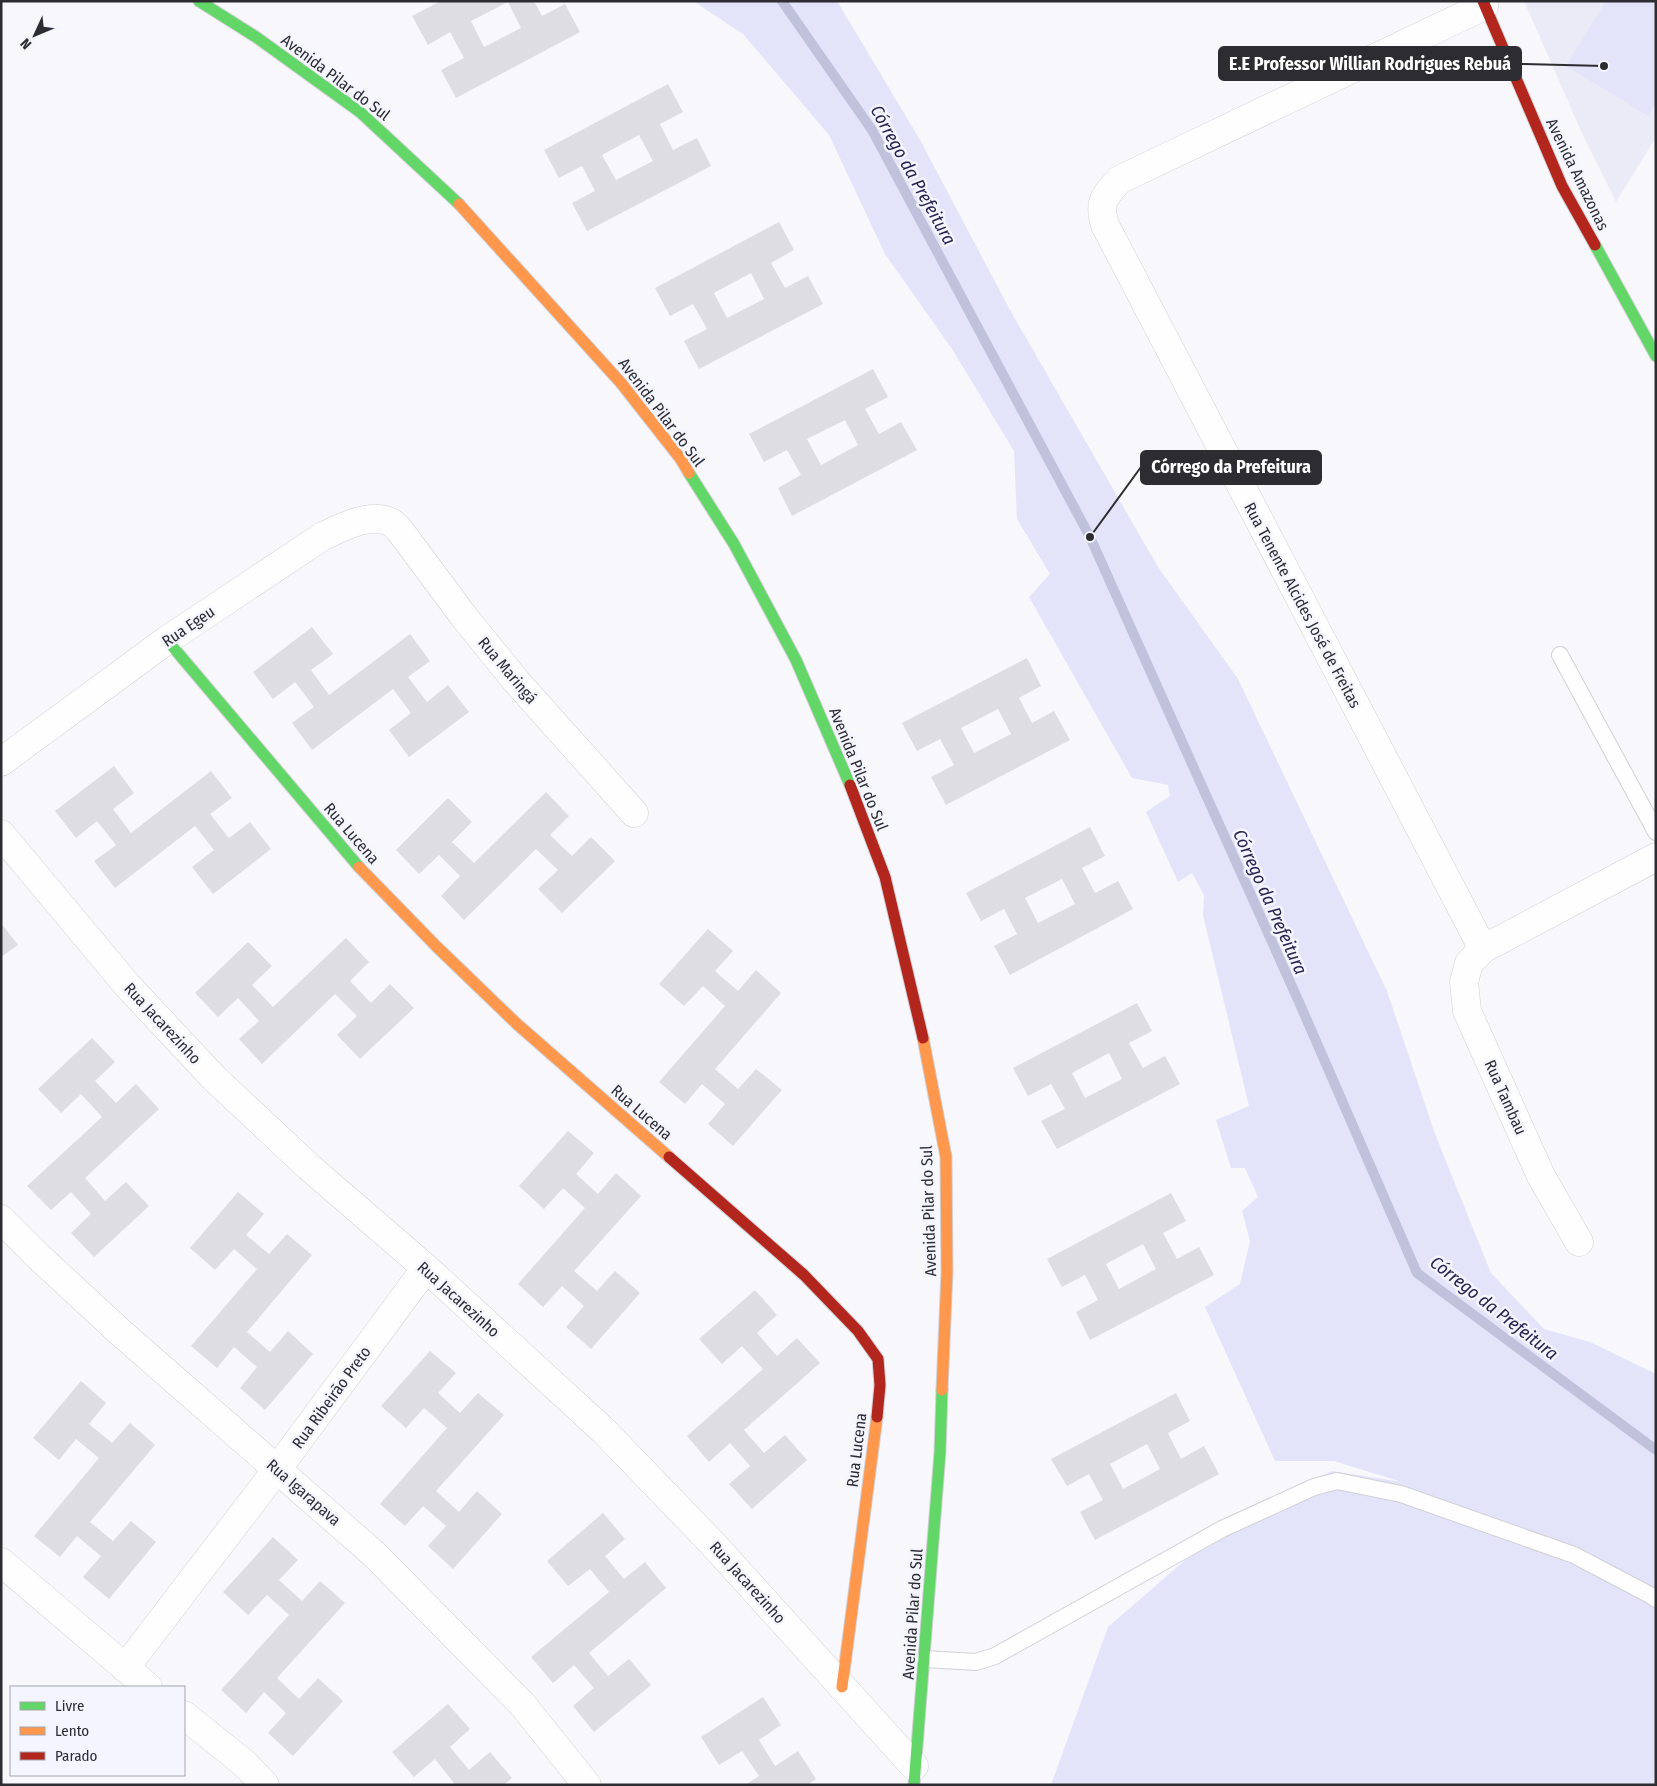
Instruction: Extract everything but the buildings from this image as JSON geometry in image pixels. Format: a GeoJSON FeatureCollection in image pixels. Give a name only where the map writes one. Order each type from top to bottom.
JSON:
{"type":"FeatureCollection","features":[{"type":"Feature","properties":{"kind":"street","name":"Avenida Pilar do Sul"},"geometry":{"type":"LineString","coordinates":[[199,1],[256,37],[360,112],[451,195],[622,382],[680,458],[734,544],[796,660],[846,774],[885,877],[921,1030],[946,1157],[947,1272],[940,1452],[925,1659],[914,1776]]}},
{"type":"Feature","properties":{"kind":"street","name":"Avenida Amazonas"},"geometry":{"type":"LineString","coordinates":[[1484,4],[1562,186],[1656,356]]}},
{"type":"Feature","properties":{"kind":"street","name":"Rua Tenente Alcides José de Freitas"},"geometry":{"type":"LineString","coordinates":[[1483,949],[1114,243],[1101,213],[1104,197],[1119,180],[1484,4]]}},
{"type":"Feature","properties":{"kind":"street","name":"Rua Egeu"},"geometry":{"type":"LineString","coordinates":[[1,762],[167,640],[323,536],[350,524],[370,519],[389,521]]}},
{"type":"Feature","properties":{"kind":"street","name":"Rua Maringá"},"geometry":{"type":"LineString","coordinates":[[389,521],[398,528],[465,618],[516,681],[634,813]]}},
{"type":"Feature","properties":{"kind":"street","name":"Rua Lucena"},"geometry":{"type":"LineString","coordinates":[[167,640],[354,862],[436,947],[517,1024],[804,1275],[871,1347],[878,1359],[880,1385],[842,1687]]}},
{"type":"Feature","properties":{"kind":"street","name":"Rua Jacarezinho"},"geometry":{"type":"LineString","coordinates":[[1,834],[127,985],[214,1078],[309,1167],[426,1268],[604,1431],[713,1544],[842,1687],[914,1776]]}},
{"type":"Feature","properties":{"kind":"street"},"geometry":{"type":"LineString","coordinates":[[1483,949],[1656,856]]}},
{"type":"Feature","properties":{"kind":"street","name":"Rua Tambau"},"geometry":{"type":"LineString","coordinates":[[1483,949],[1469,963],[1464,982],[1467,1011],[1541,1176],[1579,1242]]}},
{"type":"Feature","properties":{"kind":"street","name":"Rua Igarapava"},"geometry":{"type":"LineString","coordinates":[[1,1220],[120,1332],[278,1468],[374,1554],[522,1704],[587,1785]]}},
{"type":"Feature","properties":{"kind":"street","name":"Rua Ribeirão Preto"},"geometry":{"type":"LineString","coordinates":[[125,1668],[278,1468],[426,1268]]}},
{"type":"Feature","properties":{"kind":"street"},"geometry":{"type":"LineString","coordinates":[[1,1562],[147,1686]]}},
{"type":"Feature","properties":{"kind":"street"},"geometry":{"type":"LineString","coordinates":[[185,1716],[245,1764],[265,1785]]}},
{"type":"Feature","properties":{"kind":"lane"},"geometry":{"type":"LineString","coordinates":[[1560,655],[1656,832]]}},
{"type":"Feature","properties":{"kind":"lane"},"geometry":{"type":"LineString","coordinates":[[925,1659],[976,1662],[995,1656],[1222,1529],[1314,1487],[1336,1481],[1401,1494],[1574,1555],[1656,1599]]}},
{"type":"Feature","properties":{"kind":"shaded area"},"geometry":{"type":"Polygon","coordinates":[[[693,1],[837,1],[919,138],[1010,310],[1158,567],[1238,679],[1387,991],[1435,1134],[1491,1273],[1544,1329],[1590,1342],[1656,1374],[1656,1785],[1051,1785],[1108,1627],[1184,1561],[1263,1506],[1332,1471],[1402,1482],[1334,1461],[1275,1461],[1205,1307],[1240,1284],[1250,1241],[1242,1211],[1258,1197],[1245,1168],[1231,1168],[1216,1120],[1249,1106],[1203,915],[1204,895],[1192,873],[1178,882],[1146,812],[1170,796],[1168,785],[1132,778],[1029,597],[1050,574],[1017,519],[1014,451],[952,349],[885,254],[829,135],[743,34],[693,1]]]}},
{"type":"Feature","properties":{"kind":"shaded area"},"geometry":{"type":"Polygon","coordinates":[[[1524,1],[1656,1],[1656,137],[1616,202],[1581,131],[1524,1]]]}},
{"type":"Feature","properties":{"kind":"shaded area"},"geometry":{"type":"Polygon","coordinates":[[[1606,1],[1656,1],[1656,102],[1648,116],[1566,66],[1606,1]]]}},
{"type":"Feature","properties":{"kind":"waterway","name":"Córrego da Prefeitura"},"geometry":{"type":"LineString","coordinates":[[782,1],[872,130],[1090,537],[1299,1002],[1417,1273],[1656,1450]]}},
{"type":"Feature","properties":{"kind":"traffic: fast"},"geometry":{"type":"LineString","coordinates":[[199,1],[256,37],[360,112],[459,204]]}},
{"type":"Feature","properties":{"kind":"traffic: fast"},"geometry":{"type":"LineString","coordinates":[[1595,245],[1656,356]]}},
{"type":"Feature","properties":{"kind":"traffic: fast"},"geometry":{"type":"LineString","coordinates":[[689,473],[734,544],[796,660],[850,785]]}},
{"type":"Feature","properties":{"kind":"traffic: fast"},"geometry":{"type":"LineString","coordinates":[[167,640],[359,867]]}},
{"type":"Feature","properties":{"kind":"traffic: fast"},"geometry":{"type":"LineString","coordinates":[[914,1785],[940,1452],[942,1390]]}},
{"type":"Feature","properties":{"kind":"traffic: slow"},"geometry":{"type":"LineString","coordinates":[[459,204],[621,383],[680,458],[689,473]]}},
{"type":"Feature","properties":{"kind":"traffic: slow"},"geometry":{"type":"LineString","coordinates":[[359,867],[437,947],[517,1024],[669,1157]]}},
{"type":"Feature","properties":{"kind":"traffic: slow"},"geometry":{"type":"LineString","coordinates":[[923,1038],[946,1157],[947,1272],[942,1390]]}},
{"type":"Feature","properties":{"kind":"traffic: slow"},"geometry":{"type":"LineString","coordinates":[[842,1687],[877,1417]]}},
{"type":"Feature","properties":{"kind":"traffic: jam"},"geometry":{"type":"LineString","coordinates":[[1483,1],[1562,186],[1595,245]]}},
{"type":"Feature","properties":{"kind":"traffic: jam"},"geometry":{"type":"LineString","coordinates":[[850,785],[885,877],[923,1038]]}},
{"type":"Feature","properties":{"kind":"traffic: jam"},"geometry":{"type":"LineString","coordinates":[[669,1157],[804,1275],[858,1331],[878,1359],[880,1385],[877,1417]]}},
{"type":"Feature","properties":{"kind":"place","name":"E.E Professor Willian Rodrigues Rebuá"},"geometry":{"type":"Point","coordinates":[1604,66]}},
{"type":"Feature","properties":{"kind":"place","name":"Córrego da Prefeitura"},"geometry":{"type":"Point","coordinates":[1090,537]}}]}
